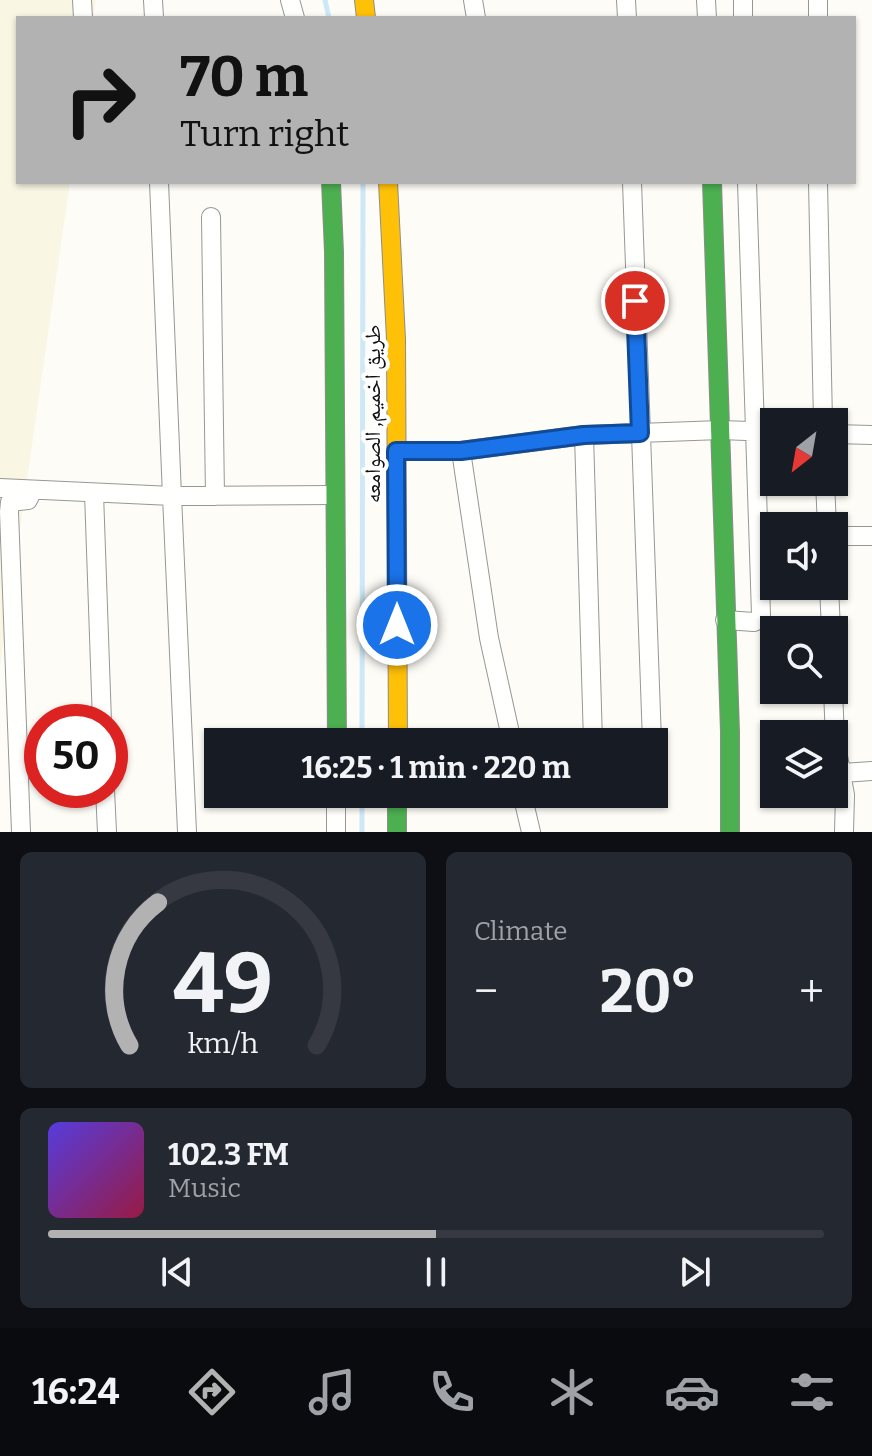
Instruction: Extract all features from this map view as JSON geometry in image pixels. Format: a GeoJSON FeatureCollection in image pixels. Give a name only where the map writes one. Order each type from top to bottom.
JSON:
{"type":"FeatureCollection","features":[{"type":"Feature","properties":{"kind":"street"},"geometry":{"type":"LineString","coordinates":[[159,184],[187,832]]}},
{"type":"Feature","properties":{"kind":"street"},"geometry":{"type":"LineString","coordinates":[[331,184],[337,728]]}},
{"type":"Feature","properties":{"kind":"street","name":"طريق اخميم, الصوامعه"},"geometry":{"type":"LineString","coordinates":[[388,184],[396,339],[398,728]]}},
{"type":"Feature","properties":{"kind":"street"},"geometry":{"type":"LineString","coordinates":[[632,184],[651,728]]}},
{"type":"Feature","properties":{"kind":"street"},"geometry":{"type":"LineString","coordinates":[[712,184],[730,732],[730,832]]}},
{"type":"Feature","properties":{"kind":"street"},"geometry":{"type":"LineString","coordinates":[[747,184],[763,408]]}},
{"type":"Feature","properties":{"kind":"street"},"geometry":{"type":"LineString","coordinates":[[818,184],[823,408]]}},
{"type":"Feature","properties":{"kind":"street"},"geometry":{"type":"LineString","coordinates":[[211,217],[215,496]]}},
{"type":"Feature","properties":{"kind":"street"},"geometry":{"type":"LineString","coordinates":[[396,451],[461,451],[584,435],[721,430],[760,432]]}},
{"type":"Feature","properties":{"kind":"street"},"geometry":{"type":"LineString","coordinates":[[848,434],[872,435]]}},
{"type":"Feature","properties":{"kind":"street"},"geometry":{"type":"LineString","coordinates":[[584,435],[593,728]]}},
{"type":"Feature","properties":{"kind":"street"},"geometry":{"type":"LineString","coordinates":[[461,451],[489,638],[509,728]]}},
{"type":"Feature","properties":{"kind":"street"},"geometry":{"type":"LineString","coordinates":[[21,832],[3,497],[28,500],[31,491],[172,496],[334,495]]}},
{"type":"Feature","properties":{"kind":"street"},"geometry":{"type":"LineString","coordinates":[[94,493],[101,704]]}},
{"type":"Feature","properties":{"kind":"street"},"geometry":{"type":"LineString","coordinates":[[725,620],[754,622],[760,619],[764,496]]}},
{"type":"Feature","properties":{"kind":"street"},"geometry":{"type":"LineString","coordinates":[[848,536],[872,536]]}},
{"type":"Feature","properties":{"kind":"street"},"geometry":{"type":"LineString","coordinates":[[848,773],[872,771]]}},
{"type":"Feature","properties":{"kind":"street"},"geometry":{"type":"LineString","coordinates":[[106,808],[107,832]]}},
{"type":"Feature","properties":{"kind":"street"},"geometry":{"type":"LineString","coordinates":[[336,808],[336,832]]}},
{"type":"Feature","properties":{"kind":"street"},"geometry":{"type":"LineString","coordinates":[[397,808],[397,832]]}},
{"type":"Feature","properties":{"kind":"street"},"geometry":{"type":"LineString","coordinates":[[525,808],[531,832]]}},
{"type":"Feature","properties":{"kind":"street"},"geometry":{"type":"LineString","coordinates":[[843,808],[844,832]]}},
{"type":"Feature","properties":{"kind":"shaded area"},"geometry":{"type":"Polygon","coordinates":[[[0,0],[96,0],[93,16],[16,16],[16,184],[70,184],[0,666],[0,0]]]}},
{"type":"Feature","properties":{"kind":"waterway"},"geometry":{"type":"LineString","coordinates":[[325,0],[329,16]]}},
{"type":"Feature","properties":{"kind":"waterway"},"geometry":{"type":"LineString","coordinates":[[362,728],[363,184]]}},
{"type":"Feature","properties":{"kind":"waterway"},"geometry":{"type":"LineString","coordinates":[[362,808],[362,832]]}},
{"type":"Feature","properties":{"kind":"traffic: fast"},"geometry":{"type":"LineString","coordinates":[[331,184],[337,728]]}},
{"type":"Feature","properties":{"kind":"traffic: fast"},"geometry":{"type":"LineString","coordinates":[[712,184],[730,732],[730,832]]}},
{"type":"Feature","properties":{"kind":"traffic: fast"},"geometry":{"type":"LineString","coordinates":[[397,808],[397,832]]}},
{"type":"Feature","properties":{"kind":"traffic: slow"},"geometry":{"type":"LineString","coordinates":[[364,0],[366,16]]}},
{"type":"Feature","properties":{"kind":"traffic: slow"},"geometry":{"type":"LineString","coordinates":[[388,184],[396,339],[398,728]]}},
{"type":"Feature","properties":{"kind":"route"},"geometry":{"type":"LineString","coordinates":[[397,625],[396,451],[461,451],[584,435],[640,433],[635,301]]}}]}
